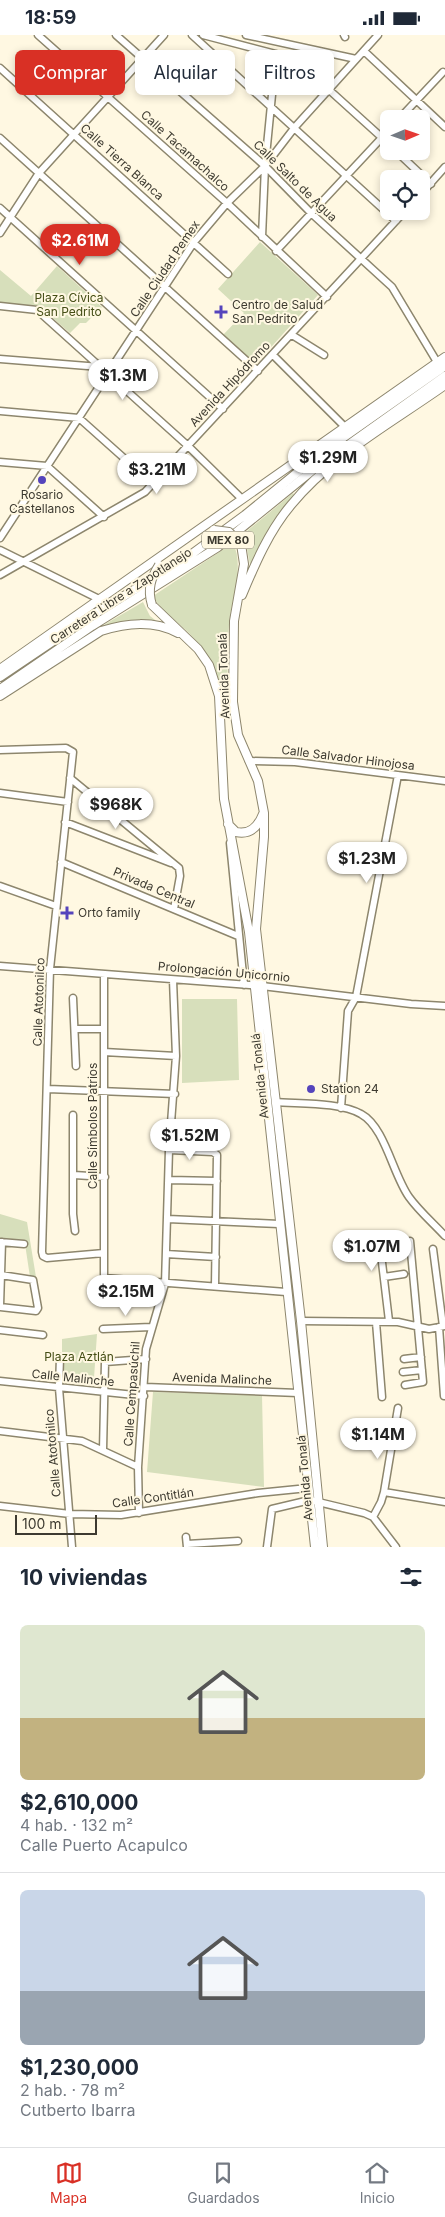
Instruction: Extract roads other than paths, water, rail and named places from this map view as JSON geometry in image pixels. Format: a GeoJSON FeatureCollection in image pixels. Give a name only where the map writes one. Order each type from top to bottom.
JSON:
{"type":"FeatureCollection","features":[{"type":"Feature","properties":{"kind":"main road","name":"Carretera Libre a Zapotlanejo"},"geometry":{"type":"LineString","coordinates":[[0,677],[86,619],[185,559],[245,515],[320,453],[441,364],[445,357]]}},
{"type":"Feature","properties":{"kind":"main road","name":"Carretera Libre a Zapotlanejo"},"geometry":{"type":"LineString","coordinates":[[0,669],[200,531],[242,499],[345,427],[441,364]]}},
{"type":"Feature","properties":{"kind":"main road","name":"Carretera Libre a Zapotlanejo"},"geometry":{"type":"LineString","coordinates":[[0,689],[92,626],[218,547],[313,470],[445,377]]}},
{"type":"Feature","properties":{"kind":"main road"},"geometry":{"type":"LineString","coordinates":[[238,607],[266,542],[290,506],[312,482],[344,456],[445,385]]}},
{"type":"Feature","properties":{"kind":"main road"},"geometry":{"type":"LineString","coordinates":[[200,531],[229,532],[241,544],[244,564],[238,607]]}},
{"type":"Feature","properties":{"kind":"main road","name":"Avenida Tonalá"},"geometry":{"type":"LineString","coordinates":[[167,552],[150,585],[149,595],[152,605],[198,649],[208,665],[218,696],[224,799],[258,986],[274,1102],[301,1321],[323,1547]]}},
{"type":"Feature","properties":{"kind":"main road","name":"Avenida Tonalá"},"geometry":{"type":"LineString","coordinates":[[238,607],[234,621],[233,701],[238,735],[258,781],[264,813],[264,837],[256,919],[258,986],[279,1224],[315,1547]]}},
{"type":"Feature","properties":{"kind":"main road"},"geometry":{"type":"LineString","coordinates":[[0,696],[101,631],[119,626],[151,625],[174,631],[186,638]]}},
{"type":"Feature","properties":{"kind":"main road"},"geometry":{"type":"LineString","coordinates":[[228,828],[236,832],[248,832],[257,826],[264,813]]}},
{"type":"Feature","properties":{"kind":"street","name":"Calle Tacamachalco"},"geometry":{"type":"LineString","coordinates":[[38,35],[227,203],[327,297]]}},
{"type":"Feature","properties":{"kind":"street","name":"Calle Salto de Agua"},"geometry":{"type":"LineString","coordinates":[[116,35],[135,53]]}},
{"type":"Feature","properties":{"kind":"street"},"geometry":{"type":"LineString","coordinates":[[150,50],[164,35]]}},
{"type":"Feature","properties":{"kind":"street"},"geometry":{"type":"LineString","coordinates":[[192,35],[396,221]]}},
{"type":"Feature","properties":{"kind":"street"},"geometry":{"type":"LineString","coordinates":[[203,35],[225,38],[266,50]]}},
{"type":"Feature","properties":{"kind":"street"},"geometry":{"type":"LineString","coordinates":[[246,35],[356,59]]}},
{"type":"Feature","properties":{"kind":"street","name":"Calle Ciudad Pemex"},"geometry":{"type":"LineString","coordinates":[[334,83],[378,35]]}},
{"type":"Feature","properties":{"kind":"street"},"geometry":{"type":"LineString","coordinates":[[364,51],[445,127]]}},
{"type":"Feature","properties":{"kind":"street"},"geometry":{"type":"LineString","coordinates":[[0,233],[39,173],[135,67]]}},
{"type":"Feature","properties":{"kind":"street","name":"Calle Tierra Blanca"},"geometry":{"type":"LineString","coordinates":[[0,68],[228,274]]}},
{"type":"Feature","properties":{"kind":"street"},"geometry":{"type":"LineString","coordinates":[[407,110],[443,72]]}},
{"type":"Feature","properties":{"kind":"street"},"geometry":{"type":"LineString","coordinates":[[334,94],[380,136]]}},
{"type":"Feature","properties":{"kind":"street","name":"Calle Salto de Agua"},"geometry":{"type":"LineString","coordinates":[[183,95],[265,166],[311,213],[392,287],[441,364]]}},
{"type":"Feature","properties":{"kind":"street"},"geometry":{"type":"LineString","coordinates":[[262,237],[265,166],[273,95]]}},
{"type":"Feature","properties":{"kind":"street","name":"Calle Ciudad Pemex"},"geometry":{"type":"LineString","coordinates":[[0,538],[194,242],[227,203],[265,166],[295,127],[324,95]]}},
{"type":"Feature","properties":{"kind":"street"},"geometry":{"type":"LineString","coordinates":[[0,138],[258,371]]}},
{"type":"Feature","properties":{"kind":"street"},"geometry":{"type":"LineString","coordinates":[[276,251],[380,140]]}},
{"type":"Feature","properties":{"kind":"street"},"geometry":{"type":"LineString","coordinates":[[406,160],[431,184],[445,167]]}},
{"type":"Feature","properties":{"kind":"street"},"geometry":{"type":"LineString","coordinates":[[0,208],[223,409]]}},
{"type":"Feature","properties":{"kind":"street","name":"Avenida Hipódromo"},"geometry":{"type":"LineString","coordinates":[[0,575],[135,499],[153,484],[396,221]]}},
{"type":"Feature","properties":{"kind":"street"},"geometry":{"type":"LineString","coordinates":[[0,306],[37,310],[187,445],[242,499]]}},
{"type":"Feature","properties":{"kind":"street"},"geometry":{"type":"LineString","coordinates":[[292,335],[324,355]]}},
{"type":"Feature","properties":{"kind":"street"},"geometry":{"type":"LineString","coordinates":[[273,355],[345,427]]}},
{"type":"Feature","properties":{"kind":"street"},"geometry":{"type":"LineString","coordinates":[[0,359],[100,367]]}},
{"type":"Feature","properties":{"kind":"street"},"geometry":{"type":"LineString","coordinates":[[0,411],[79,418],[153,484]]}},
{"type":"Feature","properties":{"kind":"street"},"geometry":{"type":"LineString","coordinates":[[0,463],[47,466],[104,517]]}},
{"type":"Feature","properties":{"kind":"street"},"geometry":{"type":"LineString","coordinates":[[0,550],[99,599]]}},
{"type":"Feature","properties":{"kind":"street","name":"Calle Atotonilco"},"geometry":{"type":"LineString","coordinates":[[0,750],[72,749],[50,969],[43,1256],[47,1258],[104,1253]]}},
{"type":"Feature","properties":{"kind":"street","name":"Calle Salvador Hinojosa"},"geometry":{"type":"LineString","coordinates":[[249,761],[261,759],[295,762],[445,781]]}},
{"type":"Feature","properties":{"kind":"street"},"geometry":{"type":"LineString","coordinates":[[341,1108],[348,1011],[356,997],[398,775]]}},
{"type":"Feature","properties":{"kind":"street"},"geometry":{"type":"LineString","coordinates":[[70,778],[178,866],[181,873],[174,909]]}},
{"type":"Feature","properties":{"kind":"street"},"geometry":{"type":"LineString","coordinates":[[0,793],[68,803]]}},
{"type":"Feature","properties":{"kind":"street"},"geometry":{"type":"LineString","coordinates":[[65,822],[178,866]]}},
{"type":"Feature","properties":{"kind":"street"},"geometry":{"type":"LineString","coordinates":[[228,828],[244,985]]}},
{"type":"Feature","properties":{"kind":"street","name":"Privada Central"},"geometry":{"type":"LineString","coordinates":[[61,862],[238,936]]}},
{"type":"Feature","properties":{"kind":"street"},"geometry":{"type":"LineString","coordinates":[[0,887],[56,906]]}},
{"type":"Feature","properties":{"kind":"street","name":"Prolongación Unicornio"},"geometry":{"type":"LineString","coordinates":[[0,966],[258,986],[422,1006],[445,1006]]}},
{"type":"Feature","properties":{"kind":"street","name":"Calle Símbolos Patrios"},"geometry":{"type":"LineString","coordinates":[[104,974],[104,1278],[165,1284]]}},
{"type":"Feature","properties":{"kind":"street","name":"Calle Cempasúchil"},"geometry":{"type":"LineString","coordinates":[[139,1513],[138,1467],[147,1339],[163,1297],[165,1284],[169,1150],[175,1094],[176,1056],[173,980]]}},
{"type":"Feature","properties":{"kind":"street"},"geometry":{"type":"LineString","coordinates":[[74,998],[76,1066]]}},
{"type":"Feature","properties":{"kind":"street"},"geometry":{"type":"LineString","coordinates":[[75,1029],[104,1029]]}},
{"type":"Feature","properties":{"kind":"street"},"geometry":{"type":"LineString","coordinates":[[104,1052],[176,1056]]}},
{"type":"Feature","properties":{"kind":"street"},"geometry":{"type":"LineString","coordinates":[[48,1089],[175,1094]]}},
{"type":"Feature","properties":{"kind":"street"},"geometry":{"type":"LineString","coordinates":[[274,1102],[341,1108],[363,1115],[371,1122],[408,1196],[445,1236]]}},
{"type":"Feature","properties":{"kind":"street"},"geometry":{"type":"LineString","coordinates":[[72,1115],[73,1214],[75,1231]]}},
{"type":"Feature","properties":{"kind":"street"},"geometry":{"type":"LineString","coordinates":[[169,1150],[216,1153],[215,1286]]}},
{"type":"Feature","properties":{"kind":"street"},"geometry":{"type":"LineString","coordinates":[[74,1175],[105,1177]]}},
{"type":"Feature","properties":{"kind":"street"},"geometry":{"type":"LineString","coordinates":[[169,1180],[217,1181]]}},
{"type":"Feature","properties":{"kind":"street"},"geometry":{"type":"LineString","coordinates":[[168,1219],[279,1224]]}},
{"type":"Feature","properties":{"kind":"street"},"geometry":{"type":"LineString","coordinates":[[404,1385],[423,1383],[410,1241]]}},
{"type":"Feature","properties":{"kind":"street"},"geometry":{"type":"LineString","coordinates":[[1,1275],[33,1279],[37,1311],[0,1307],[1,1242],[24,1244]]}},
{"type":"Feature","properties":{"kind":"street"},"geometry":{"type":"LineString","coordinates":[[434,1249],[442,1326],[444,1396]]}},
{"type":"Feature","properties":{"kind":"street"},"geometry":{"type":"LineString","coordinates":[[389,1321],[382,1253],[398,1252]]}},
{"type":"Feature","properties":{"kind":"street"},"geometry":{"type":"LineString","coordinates":[[166,1254],[216,1257]]}},
{"type":"Feature","properties":{"kind":"street"},"geometry":{"type":"LineString","coordinates":[[384,1277],[404,1274]]}},
{"type":"Feature","properties":{"kind":"street"},"geometry":{"type":"LineString","coordinates":[[165,1284],[286,1292]]}},
{"type":"Feature","properties":{"kind":"street"},"geometry":{"type":"LineString","coordinates":[[301,1321],[389,1321],[429,1329],[442,1326]]}},
{"type":"Feature","properties":{"kind":"street"},"geometry":{"type":"LineString","coordinates":[[376,1322],[382,1397]]}},
{"type":"Feature","properties":{"kind":"street"},"geometry":{"type":"LineString","coordinates":[[103,1329],[151,1327]]}},
{"type":"Feature","properties":{"kind":"street"},"geometry":{"type":"LineString","coordinates":[[0,1329],[43,1335]]}},
{"type":"Feature","properties":{"kind":"street","name":"Calle Atotonilco"},"geometry":{"type":"LineString","coordinates":[[60,1357],[59,1388],[72,1547]]}},
{"type":"Feature","properties":{"kind":"street"},"geometry":{"type":"LineString","coordinates":[[404,1359],[421,1357]]}},
{"type":"Feature","properties":{"kind":"street"},"geometry":{"type":"LineString","coordinates":[[103,1450],[105,1361],[146,1359]]}},
{"type":"Feature","properties":{"kind":"street"},"geometry":{"type":"LineString","coordinates":[[403,1372],[422,1370]]}},
{"type":"Feature","properties":{"kind":"street","name":"Calle Malinche"},"geometry":{"type":"LineString","coordinates":[[0,1381],[144,1396]]}},
{"type":"Feature","properties":{"kind":"street","name":"Avenida Malinche"},"geometry":{"type":"LineString","coordinates":[[145,1387],[298,1393]]}},
{"type":"Feature","properties":{"kind":"street"},"geometry":{"type":"LineString","coordinates":[[373,1517],[381,1502],[384,1491],[398,1409]]}},
{"type":"Feature","properties":{"kind":"street"},"geometry":{"type":"LineString","coordinates":[[0,1431],[82,1441],[138,1467]]}},
{"type":"Feature","properties":{"kind":"street","name":"Calle Contitlán"},"geometry":{"type":"LineString","coordinates":[[0,1506],[70,1514],[121,1515],[280,1491],[308,1489]]}},
{"type":"Feature","properties":{"kind":"street"},"geometry":{"type":"LineString","coordinates":[[280,1491],[282,1505]]}},
{"type":"Feature","properties":{"kind":"street"},"geometry":{"type":"LineString","coordinates":[[384,1491],[445,1502]]}},
{"type":"Feature","properties":{"kind":"street"},"geometry":{"type":"LineString","coordinates":[[310,1500],[364,1513],[373,1517],[396,1547]]}},
{"type":"Feature","properties":{"kind":"street","name":"Avenida Tonalá"},"geometry":{"type":"LineString","coordinates":[[267,1547],[271,1513],[274,1507],[310,1500]]}},
{"type":"Feature","properties":{"kind":"street"},"geometry":{"type":"LineString","coordinates":[[186,1537],[187,1546],[238,1541]]}},
{"type":"Feature","properties":{"kind":"place","name":"Centro de Salud San Pedrito"},"geometry":{"type":"Point","coordinates":[221,312]}},
{"type":"Feature","properties":{"kind":"place","name":"Rosario Castellanos"},"geometry":{"type":"Point","coordinates":[42,480]}},
{"type":"Feature","properties":{"kind":"place","name":"Orto family"},"geometry":{"type":"Point","coordinates":[67,913]}},
{"type":"Feature","properties":{"kind":"place","name":"Station 24"},"geometry":{"type":"Point","coordinates":[311,1089]}},
{"type":"Feature","properties":{"kind":"park label","name":"Plaza Cívica San Pedrito"},"geometry":{"type":"Point","coordinates":[69,305]}},
{"type":"Feature","properties":{"kind":"park label","name":"Plaza Aztlán"},"geometry":{"type":"Point","coordinates":[79,1357]}}]}
